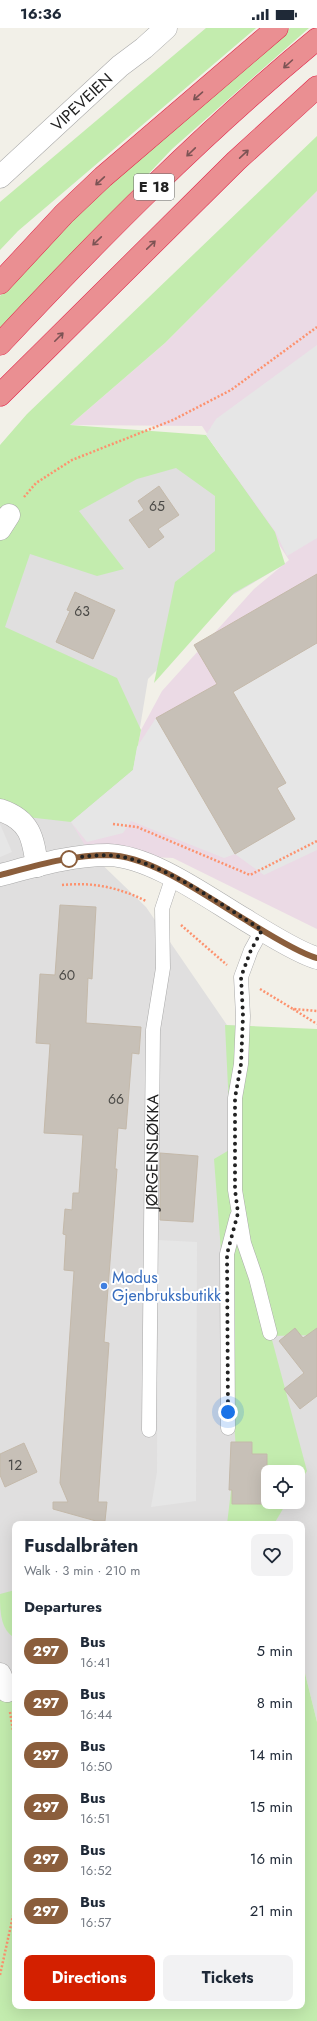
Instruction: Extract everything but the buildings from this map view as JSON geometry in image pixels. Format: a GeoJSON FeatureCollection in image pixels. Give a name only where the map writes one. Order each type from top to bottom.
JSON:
{"type":"FeatureCollection","features":[{"type":"Feature","properties":{"kind":"highway","name":"E 18"},"geometry":{"type":"LineString","coordinates":[[0,283],[64,214],[103,177],[277,28]]}},
{"type":"Feature","properties":{"kind":"highway","name":"E 18"},"geometry":{"type":"LineString","coordinates":[[0,344],[91,247],[211,133],[317,39]]}},
{"type":"Feature","properties":{"kind":"highway","name":"E 18"},"geometry":{"type":"LineString","coordinates":[[0,395],[236,161],[317,87]]}},
{"type":"Feature","properties":{"kind":"highway","name":"E 18"},"geometry":{"type":"LineString","coordinates":[[0,412],[31,364]]}},
{"type":"Feature","properties":{"kind":"street","name":"VIPEVEIEN"},"geometry":{"type":"LineString","coordinates":[[0,177],[120,66],[144,48],[166,28]]}},
{"type":"Feature","properties":{"kind":"street"},"geometry":{"type":"LineString","coordinates":[[0,810],[9,813],[24,823],[33,840],[37,866]]}},
{"type":"Feature","properties":{"kind":"street"},"geometry":{"type":"LineString","coordinates":[[0,875],[78,857],[109,855],[132,859],[172,876],[262,930],[317,958]]}},
{"type":"Feature","properties":{"kind":"lane"},"geometry":{"type":"LineString","coordinates":[[0,271],[64,214]]}},
{"type":"Feature","properties":{"kind":"lane","name":"JØRGENSLØKKA"},"geometry":{"type":"LineString","coordinates":[[149,1430],[153,1030],[163,968],[162,909],[172,876]]}},
{"type":"Feature","properties":{"kind":"lane"},"geometry":{"type":"LineString","coordinates":[[262,930],[251,950],[241,977],[243,1022],[241,1064],[235,1098],[235,1190],[238,1213],[270,1333]]}},
{"type":"Feature","properties":{"kind":"lane"},"geometry":{"type":"LineString","coordinates":[[228,1428],[227,1254],[238,1213]]}},
{"type":"Feature","properties":{"kind":"path"},"geometry":{"type":"LineString","coordinates":[[5,522],[36,483],[72,460],[172,420],[231,390],[317,327]]}},
{"type":"Feature","properties":{"kind":"path"},"geometry":{"type":"LineString","coordinates":[[113,824],[137,827],[250,875],[317,841]]}},
{"type":"Feature","properties":{"kind":"path"},"geometry":{"type":"LineString","coordinates":[[293,1009],[317,1024]]}},
{"type":"Feature","properties":{"kind":"path"},"geometry":{"type":"LineString","coordinates":[[4,1682],[12,1726]]}},
{"type":"Feature","properties":{"kind":"path"},"geometry":{"type":"LineString","coordinates":[[0,1975],[12,1921]]}},
{"type":"Feature","properties":{"kind":"shaded area"},"geometry":{"type":"Polygon","coordinates":[[[317,191],[317,929],[173,858],[90,854],[71,822],[133,770],[141,730],[162,691],[254,589],[289,560],[202,426],[70,425],[165,343],[317,191]]]}},
{"type":"Feature","properties":{"kind":"shaded area"},"geometry":{"type":"Polygon","coordinates":[[[317,345],[317,538],[287,556],[275,531],[206,435],[216,419],[317,345]]]}},
{"type":"Feature","properties":{"kind":"shaded area"},"geometry":{"type":"Polygon","coordinates":[[[206,435],[285,564],[231,596],[148,679],[133,770],[88,851],[146,907],[227,1025],[317,1031],[317,1722],[305,1673],[305,1521],[12,1521],[12,1698],[0,1699],[0,486],[206,435]]]}},
{"type":"Feature","properties":{"kind":"shaded area"},"geometry":{"type":"Polygon","coordinates":[[[317,643],[317,850],[264,875],[235,854],[295,819],[277,788],[286,783],[243,710],[224,697],[317,643]]]}},
{"type":"Feature","properties":{"kind":"shaded area"},"geometry":{"type":"Polygon","coordinates":[[[156,718],[235,854],[224,858],[131,821],[123,833],[87,842],[71,822],[133,770],[137,747],[156,718]]]}},
{"type":"Feature","properties":{"kind":"shaded area"},"geometry":{"type":"Polygon","coordinates":[[[0,824],[12,852],[0,857],[0,824]]]}},
{"type":"Feature","properties":{"kind":"shaded area"},"geometry":{"type":"Polygon","coordinates":[[[158,1240],[197,1242],[196,1501],[151,1507],[157,1472],[158,1240]]]}},
{"type":"Feature","properties":{"kind":"green space"},"geometry":{"type":"Polygon","coordinates":[[[206,28],[256,28],[18,231],[0,250],[0,202],[206,28]]]}},
{"type":"Feature","properties":{"kind":"green space"},"geometry":{"type":"Polygon","coordinates":[[[290,28],[309,28],[172,149],[0,331],[0,296],[58,234],[129,166],[290,28]]]}},
{"type":"Feature","properties":{"kind":"green space"},"geometry":{"type":"Polygon","coordinates":[[[317,136],[317,191],[165,343],[70,425],[206,435],[275,532],[285,564],[234,593],[154,683],[175,582],[215,551],[215,496],[176,468],[137,479],[79,511],[124,569],[97,576],[30,554],[5,627],[117,678],[141,730],[133,770],[71,822],[18,816],[0,805],[0,445],[27,414],[317,136]]]}},
{"type":"Feature","properties":{"kind":"green space"},"geometry":{"type":"Polygon","coordinates":[[[225,1025],[317,1029],[317,1335],[271,1336],[307,1471],[305,1474],[305,1465],[261,1465],[261,1509],[283,1509],[276,1521],[227,1521],[236,1449],[214,1159],[231,1149],[225,1025]]]}},
{"type":"Feature","properties":{"kind":"green space"},"geometry":{"type":"Polygon","coordinates":[[[12,1591],[12,1636],[6,1630],[2,1619],[0,1594],[12,1591]]]}},
{"type":"Feature","properties":{"kind":"green space"},"geometry":{"type":"Polygon","coordinates":[[[305,1673],[317,1722],[317,2021],[0,2021],[0,1692],[12,1690],[12,2009],[305,2009],[305,1673]]]}},
{"type":"Feature","properties":{"kind":"bus line","name":"297"},"geometry":{"type":"LineString","coordinates":[[0,875],[78,857],[109,855],[132,859],[172,876],[262,930],[317,958]]}},
{"type":"Feature","properties":{"kind":"place","name":"Modus Gjenbruksbutikk"},"geometry":{"type":"Point","coordinates":[104,1286]}},
{"type":"Feature","properties":{"kind":"route"},"geometry":{"type":"LineString","coordinates":[[69,859],[65,860],[78,857],[109,855],[132,859],[172,876],[262,930],[251,950],[241,977],[243,1016],[241,1064],[235,1098],[235,1190],[238,1213],[227,1254],[228,1412]]}}]}
